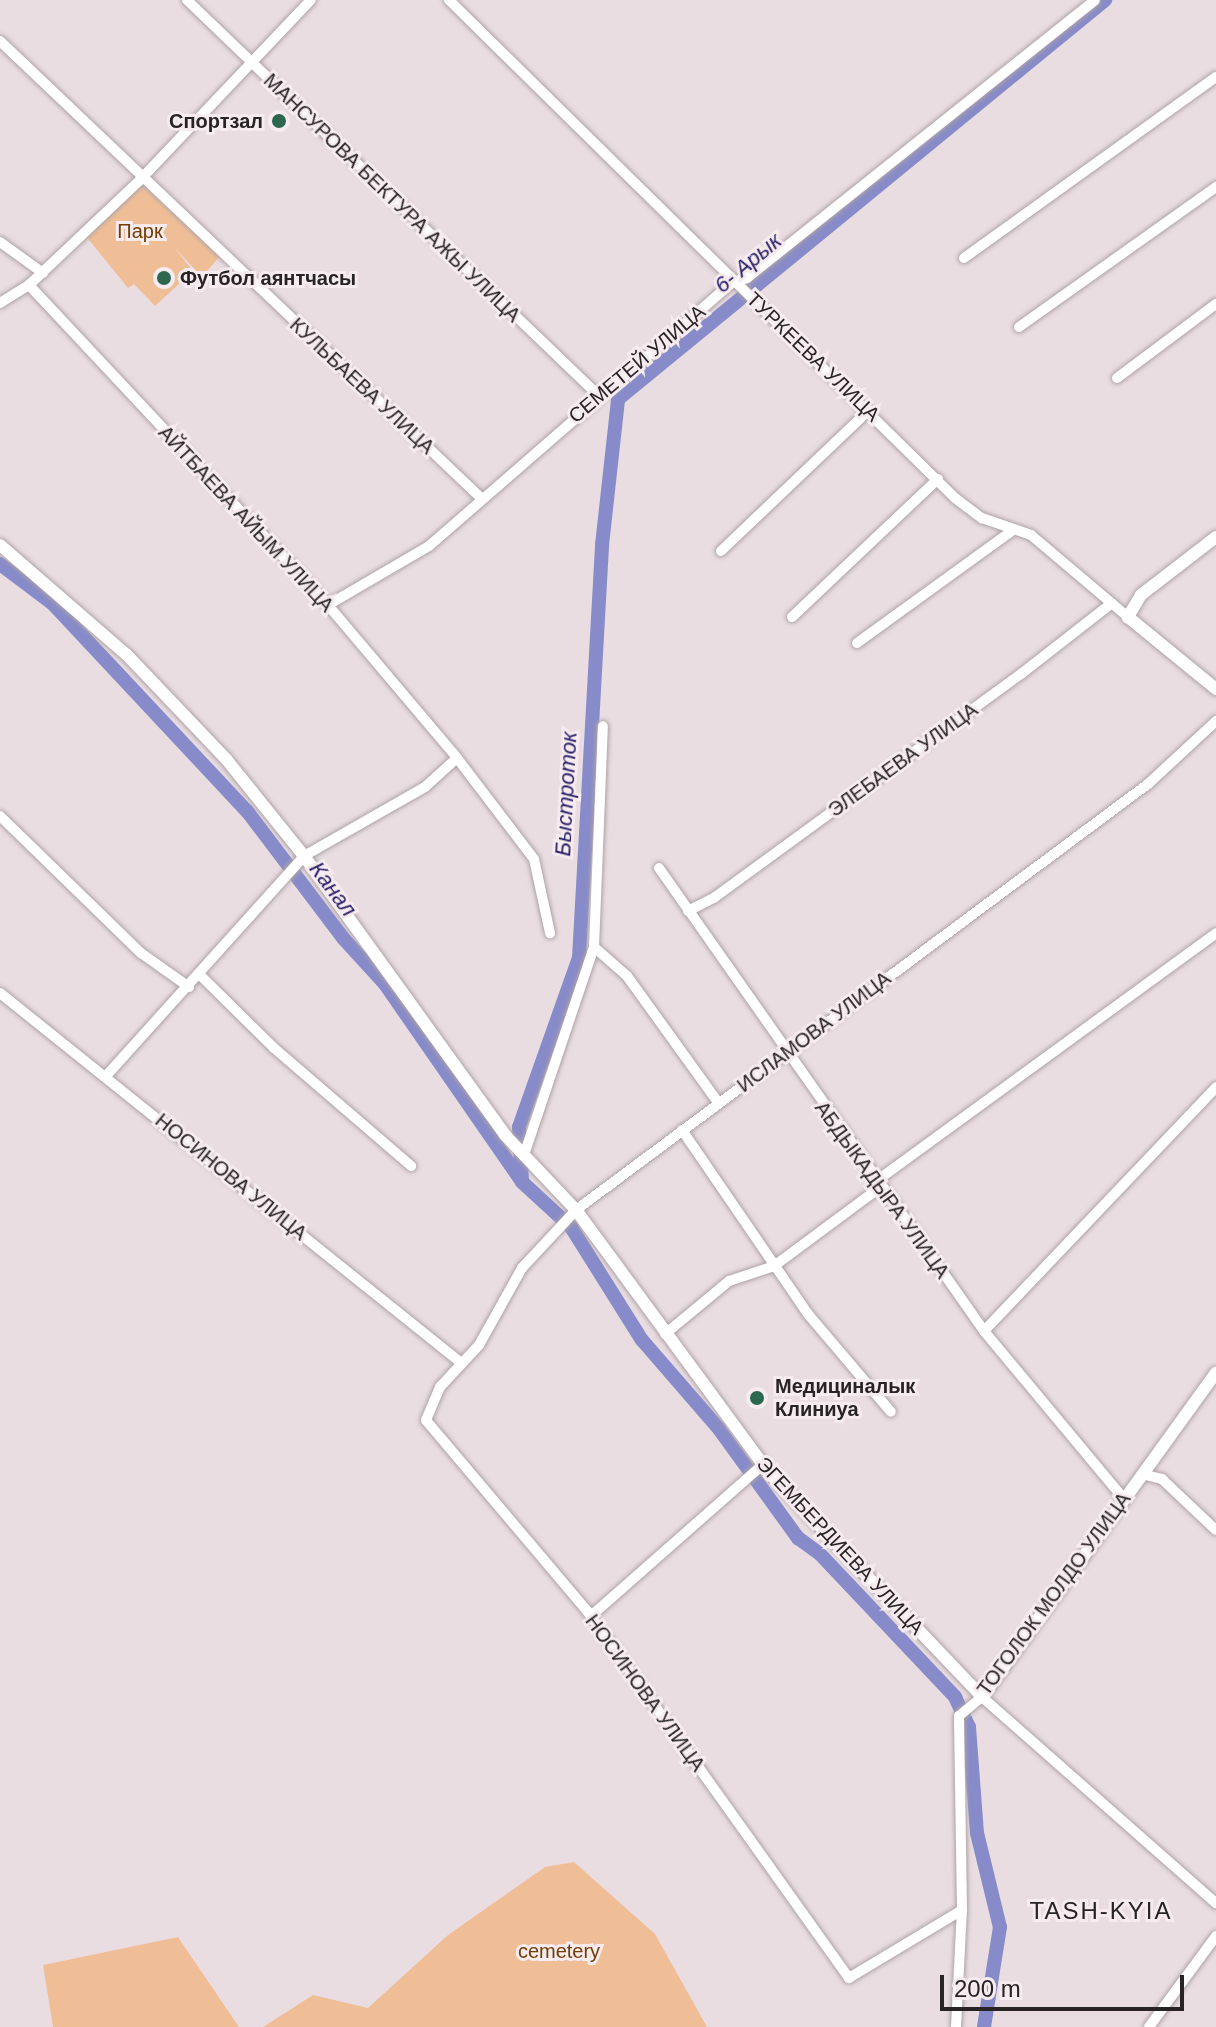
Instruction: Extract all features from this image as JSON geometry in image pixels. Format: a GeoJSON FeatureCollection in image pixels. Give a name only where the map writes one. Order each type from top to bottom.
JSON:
{"type":"FeatureCollection","features":[{"type":"Feature","properties":{"kind":"street","name":"МАНСУРОВА БЕКТУРА АЖЫ УЛИЦА"},"geometry":{"type":"LineString","coordinates":[[187,0],[599,396]]}},
{"type":"Feature","properties":{"kind":"street"},"geometry":{"type":"LineString","coordinates":[[0,303],[43,273],[140,180],[311,0]]}},
{"type":"Feature","properties":{"kind":"street","name":"ТУРКЕЕВА УЛИЦА"},"geometry":{"type":"LineString","coordinates":[[449,0],[733,282],[938,479],[982,518],[1012,531],[1031,535],[1128,617]]}},
{"type":"Feature","properties":{"kind":"street","name":"СЕМЕТЕЙ УЛИЦА"},"geometry":{"type":"LineString","coordinates":[[328,605],[429,546],[733,282],[770,260],[1095,0]]}},
{"type":"Feature","properties":{"kind":"street","name":"КУЛЬБАЕВА УЛИЦА"},"geometry":{"type":"LineString","coordinates":[[0,41],[140,180],[481,498]]}},
{"type":"Feature","properties":{"kind":"street"},"geometry":{"type":"LineString","coordinates":[[964,258],[1216,77]]}},
{"type":"Feature","properties":{"kind":"street"},"geometry":{"type":"LineString","coordinates":[[1019,327],[1216,187]]}},
{"type":"Feature","properties":{"kind":"street"},"geometry":{"type":"LineString","coordinates":[[0,242],[43,273]]}},
{"type":"Feature","properties":{"kind":"street","name":"АЙТБАЕВА АЙЫМ УЛИЦА"},"geometry":{"type":"LineString","coordinates":[[29,285],[328,605],[457,758],[534,859],[550,933]]}},
{"type":"Feature","properties":{"kind":"street"},"geometry":{"type":"LineString","coordinates":[[1117,378],[1216,304]]}},
{"type":"Feature","properties":{"kind":"street"},"geometry":{"type":"LineString","coordinates":[[721,551],[869,410]]}},
{"type":"Feature","properties":{"kind":"street"},"geometry":{"type":"LineString","coordinates":[[792,617],[938,479]]}},
{"type":"Feature","properties":{"kind":"street"},"geometry":{"type":"LineString","coordinates":[[857,643],[1012,531]]}},
{"type":"Feature","properties":{"kind":"street"},"geometry":{"type":"LineString","coordinates":[[1216,537],[1141,595],[1128,617],[1216,689]]}},
{"type":"Feature","properties":{"kind":"street","name":"ЭГЕМБЕРДИЕВА УЛИЦА"},"geometry":{"type":"LineString","coordinates":[[0,545],[127,655],[226,759],[304,856],[524,1155],[576,1210],[762,1465],[982,1697],[1216,1903]]}},
{"type":"Feature","properties":{"kind":"street","name":"ЭЛЕБАЕВА УЛИЦА"},"geometry":{"type":"LineString","coordinates":[[688,911],[715,897],[1088,626],[1112,603]]}},
{"type":"Feature","properties":{"kind":"street","name":"ИСЛАМОВА УЛИЦА"},"geometry":{"type":"LineString","coordinates":[[426,1420],[440,1387],[479,1345],[522,1268],[576,1210],[718,1102],[787,1057],[1148,784],[1216,721]]}},
{"type":"Feature","properties":{"kind":"street"},"geometry":{"type":"LineString","coordinates":[[524,1155],[594,947],[603,726]]}},
{"type":"Feature","properties":{"kind":"street"},"geometry":{"type":"LineString","coordinates":[[107,1075],[304,856],[425,787],[457,758]]}},
{"type":"Feature","properties":{"kind":"street"},"geometry":{"type":"LineString","coordinates":[[0,816],[141,953],[189,987]]}},
{"type":"Feature","properties":{"kind":"street","name":"АБДЫКАДЫРА УЛИЦА"},"geometry":{"type":"LineString","coordinates":[[659,868],[787,1057],[984,1331],[1124,1499]]}},
{"type":"Feature","properties":{"kind":"street"},"geometry":{"type":"LineString","coordinates":[[665,1334],[729,1281],[774,1266],[877,1185],[1216,933]]}},
{"type":"Feature","properties":{"kind":"street"},"geometry":{"type":"LineString","coordinates":[[594,947],[627,976],[718,1102]]}},
{"type":"Feature","properties":{"kind":"street"},"geometry":{"type":"LineString","coordinates":[[200,975],[274,1048],[411,1166]]}},
{"type":"Feature","properties":{"kind":"street","name":"НОСИНОВА УЛИЦА"},"geometry":{"type":"LineString","coordinates":[[0,993],[107,1075],[460,1362]]}},
{"type":"Feature","properties":{"kind":"street"},"geometry":{"type":"LineString","coordinates":[[984,1331],[1216,1087]]}},
{"type":"Feature","properties":{"kind":"street"},"geometry":{"type":"LineString","coordinates":[[682,1130],[741,1208],[774,1266],[891,1412]]}},
{"type":"Feature","properties":{"kind":"street","name":"ТОГОЛОК МОЛДО УЛИЦА"},"geometry":{"type":"LineString","coordinates":[[956,2027],[962,1910],[959,1716],[982,1697],[1216,1372]]}},
{"type":"Feature","properties":{"kind":"street","name":"НОСИНОВА УЛИЦА"},"geometry":{"type":"LineString","coordinates":[[426,1420],[591,1616],[849,1978],[962,1910]]}},
{"type":"Feature","properties":{"kind":"street"},"geometry":{"type":"LineString","coordinates":[[591,1616],[762,1465]]}},
{"type":"Feature","properties":{"kind":"street"},"geometry":{"type":"LineString","coordinates":[[1142,1474],[1162,1479],[1216,1530]]}},
{"type":"Feature","properties":{"kind":"street"},"geometry":{"type":"LineString","coordinates":[[1149,2027],[1216,1936]]}},
{"type":"Feature","properties":{"kind":"green space","name":"Парк"},"geometry":{"type":"Polygon","coordinates":[[[140,183],[220,256],[202,277],[174,247],[193,271],[155,306],[134,284],[128,288],[85,235],[140,183]]]}},
{"type":"Feature","properties":{"kind":"green space","name":"cemetery"},"geometry":{"type":"Polygon","coordinates":[[[574,1862],[655,1934],[707,2027],[263,2027],[313,1995],[368,2008],[448,1935],[545,1867],[574,1862]]]}},
{"type":"Feature","properties":{"kind":"green space"},"geometry":{"type":"Polygon","coordinates":[[[178,1937],[239,2027],[53,2027],[43,1965],[178,1937]]]}},
{"type":"Feature","properties":{"kind":"waterway","name":"Быстроток"},"geometry":{"type":"LineString","coordinates":[[522,1181],[519,1127],[579,958],[602,545],[618,399],[1105,0]]}},
{"type":"Feature","properties":{"kind":"waterway","name":"Канал"},"geometry":{"type":"LineString","coordinates":[[0,564],[53,604],[247,811],[343,938],[385,984],[522,1182],[571,1227],[642,1340],[719,1429],[798,1538],[820,1554],[955,1697],[969,1727],[977,1833],[1000,1927],[984,2027]]}},
{"type":"Feature","properties":{"kind":"place","name":"Спортзал"},"geometry":{"type":"Point","coordinates":[279,121]}},
{"type":"Feature","properties":{"kind":"place","name":"Футбол аянтчасы"},"geometry":{"type":"Point","coordinates":[164,278]}},
{"type":"Feature","properties":{"kind":"place","name":"Медициналык Клиниуа"},"geometry":{"type":"Point","coordinates":[757,1398]}},
{"type":"Feature","properties":{"kind":"district","name":"TASH-KYIA"},"geometry":{"type":"Point","coordinates":[1101,1911]}},
{"type":"Feature","properties":{"kind":"water label","name":"6- Арык"},"geometry":{"type":"Point","coordinates":[748,263]}}]}
